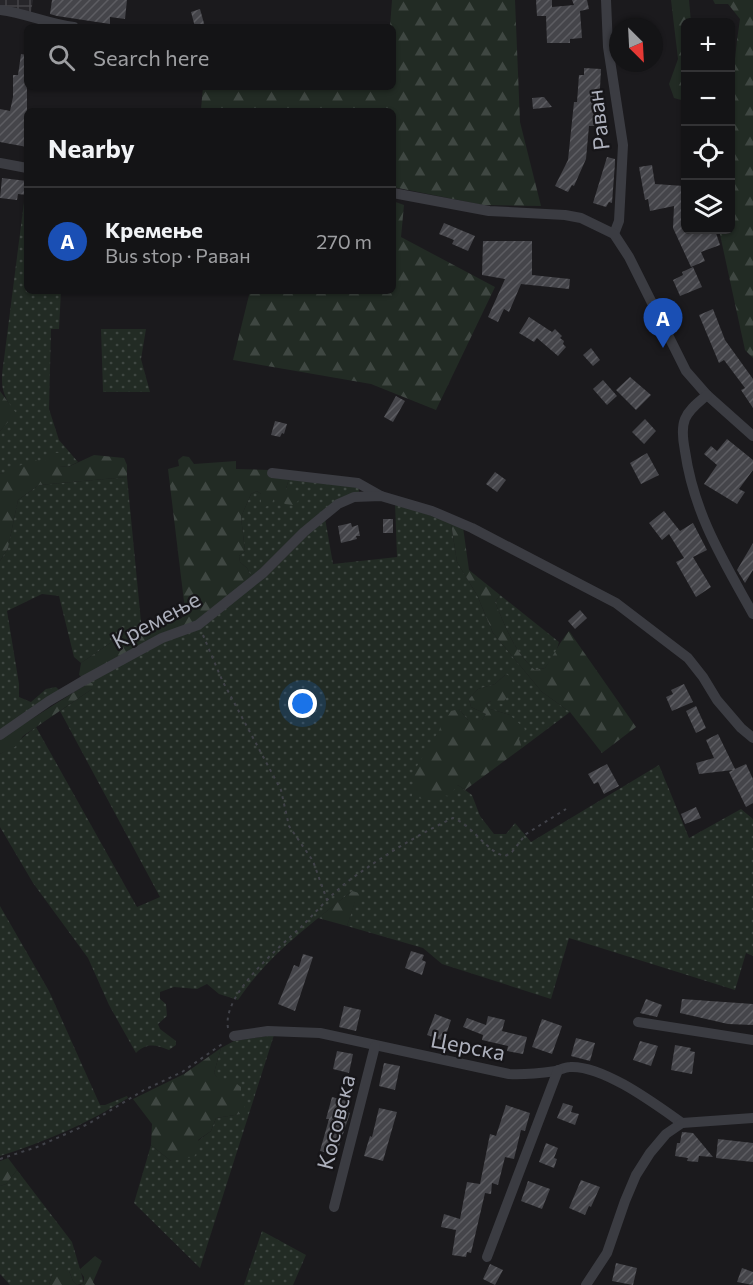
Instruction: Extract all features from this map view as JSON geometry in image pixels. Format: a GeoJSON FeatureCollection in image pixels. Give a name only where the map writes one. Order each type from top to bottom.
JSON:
{"type":"FeatureCollection","features":[{"type":"Feature","properties":{"kind":"street","name":"Раван"},"geometry":{"type":"LineString","coordinates":[[606,0],[608,47],[623,145],[619,221],[614,234]]}},
{"type":"Feature","properties":{"kind":"street"},"geometry":{"type":"LineString","coordinates":[[0,10],[30,15],[58,24]]}},
{"type":"Feature","properties":{"kind":"street"},"geometry":{"type":"LineString","coordinates":[[0,164],[24,168]]}},
{"type":"Feature","properties":{"kind":"street"},"geometry":{"type":"LineString","coordinates":[[396,194],[489,211],[565,215],[580,218],[614,234],[629,257],[686,370],[707,395],[753,436]]}},
{"type":"Feature","properties":{"kind":"street"},"geometry":{"type":"LineString","coordinates":[[707,395],[693,407],[685,418],[683,437],[687,465],[695,499],[707,530],[753,614]]}},
{"type":"Feature","properties":{"kind":"street","name":"Кремење"},"geometry":{"type":"LineString","coordinates":[[272,473],[358,483],[381,496],[432,511],[472,528],[616,603],[688,658],[717,700],[741,728],[753,738]]}},
{"type":"Feature","properties":{"kind":"street","name":"Кремење"},"geometry":{"type":"LineString","coordinates":[[0,735],[83,681],[162,638],[198,625],[263,573],[304,532],[338,504],[354,497],[381,496]]}},
{"type":"Feature","properties":{"kind":"street"},"geometry":{"type":"LineString","coordinates":[[638,1022],[753,1040]]}},
{"type":"Feature","properties":{"kind":"street","name":"Церска"},"geometry":{"type":"LineString","coordinates":[[234,1036],[268,1031],[320,1033],[509,1074],[570,1067],[609,1077],[682,1123]]}},
{"type":"Feature","properties":{"kind":"street","name":"Косовска"},"geometry":{"type":"LineString","coordinates":[[334,1208],[375,1046]]}},
{"type":"Feature","properties":{"kind":"street"},"geometry":{"type":"LineString","coordinates":[[487,1257],[558,1070]]}},
{"type":"Feature","properties":{"kind":"street"},"geometry":{"type":"LineString","coordinates":[[586,1285],[607,1253],[636,1175],[666,1134],[682,1123],[753,1118]]}},
{"type":"Feature","properties":{"kind":"path"},"geometry":{"type":"LineString","coordinates":[[198,625],[222,680],[281,790],[289,826],[313,861],[327,900]]}},
{"type":"Feature","properties":{"kind":"path"},"geometry":{"type":"LineString","coordinates":[[0,1159],[37,1147],[87,1124],[144,1090],[182,1072],[234,1036],[229,1033],[228,1012],[239,992],[276,948],[349,880],[421,833],[453,818],[465,822],[497,854],[505,856],[512,852],[526,834],[566,809]]}},
{"type":"Feature","properties":{"kind":"shaded area"},"geometry":{"type":"Polygon","coordinates":[[[0,0],[33,0],[31,12],[0,10],[0,0]]]}},
{"type":"Feature","properties":{"kind":"green space"},"geometry":{"type":"Polygon","coordinates":[[[392,0],[515,0],[520,122],[541,206],[483,205],[396,188],[396,108],[201,108],[203,90],[396,90],[396,24],[390,24],[392,0]]]}},
{"type":"Feature","properties":{"kind":"green space"},"geometry":{"type":"Polygon","coordinates":[[[671,0],[689,0],[691,18],[681,18],[681,100],[674,98],[669,84],[678,59],[671,0]]]}},
{"type":"Feature","properties":{"kind":"green space"},"geometry":{"type":"Polygon","coordinates":[[[713,0],[753,0],[753,358],[745,350],[720,234],[735,234],[735,58],[740,19],[728,4],[715,4],[713,0]]]}},
{"type":"Feature","properties":{"kind":"green space"},"geometry":{"type":"Polygon","coordinates":[[[24,202],[24,294],[61,294],[59,329],[51,329],[49,409],[59,440],[78,462],[68,467],[42,464],[0,473],[0,431],[15,413],[4,394],[2,376],[24,202]]]}},
{"type":"Feature","properties":{"kind":"green space"},"geometry":{"type":"Polygon","coordinates":[[[396,202],[404,205],[401,237],[495,287],[436,410],[371,384],[233,360],[249,294],[396,294],[396,202]]]}},
{"type":"Feature","properties":{"kind":"green space"},"geometry":{"type":"Polygon","coordinates":[[[101,329],[146,329],[141,359],[150,392],[103,392],[101,329]]]}},
{"type":"Feature","properties":{"kind":"green space"},"geometry":{"type":"Polygon","coordinates":[[[0,391],[16,413],[0,431],[0,391]]]}},
{"type":"Feature","properties":{"kind":"green space"},"geometry":{"type":"Polygon","coordinates":[[[55,453],[62,453],[59,466],[68,467],[94,455],[124,458],[127,465],[127,477],[39,485],[18,500],[8,548],[0,561],[0,473],[34,459],[42,464],[55,453]]]}},
{"type":"Feature","properties":{"kind":"green space"},"geometry":{"type":"Polygon","coordinates":[[[183,456],[189,457],[194,464],[236,461],[236,469],[269,470],[289,478],[286,489],[295,493],[299,500],[294,505],[285,504],[278,497],[274,497],[272,504],[265,507],[261,503],[261,494],[257,491],[251,494],[241,517],[245,551],[239,556],[240,562],[247,568],[252,578],[197,622],[83,678],[79,675],[81,663],[122,635],[149,631],[182,618],[185,610],[168,469],[179,466],[178,460],[183,456]]]}},
{"type":"Feature","properties":{"kind":"green space"},"geometry":{"type":"Polygon","coordinates":[[[127,477],[142,632],[122,635],[81,663],[74,657],[59,596],[42,594],[7,611],[19,697],[31,702],[46,689],[56,687],[60,691],[0,731],[0,561],[8,548],[18,500],[39,485],[127,477]]]}},
{"type":"Feature","properties":{"kind":"green space"},"geometry":{"type":"Polygon","coordinates":[[[289,478],[359,485],[359,495],[354,495],[252,578],[247,568],[240,562],[239,556],[245,551],[241,517],[251,494],[257,491],[261,494],[261,503],[278,497],[286,489],[289,478]]]}},
{"type":"Feature","properties":{"kind":"green space"},"geometry":{"type":"Polygon","coordinates":[[[395,503],[451,523],[457,562],[477,595],[493,633],[542,692],[570,712],[522,748],[510,715],[490,709],[486,704],[491,701],[506,674],[495,684],[478,689],[469,699],[471,707],[486,714],[482,720],[468,720],[459,709],[442,795],[458,785],[472,795],[480,816],[494,834],[506,834],[515,823],[531,842],[659,765],[689,838],[741,809],[753,819],[753,956],[746,953],[735,990],[569,938],[551,999],[442,964],[423,948],[347,926],[355,901],[352,891],[276,955],[238,1000],[219,994],[207,984],[197,989],[174,987],[160,992],[160,999],[166,1004],[167,1016],[158,1024],[160,1029],[176,1041],[176,1045],[169,1050],[148,1046],[136,1053],[109,1005],[88,958],[33,883],[0,827],[0,754],[36,727],[137,907],[160,897],[60,711],[92,689],[90,682],[163,640],[199,626],[325,518],[333,564],[397,557],[395,503]]]}},
{"type":"Feature","properties":{"kind":"green space"},"geometry":{"type":"Polygon","coordinates":[[[451,523],[463,527],[469,570],[500,595],[495,602],[511,639],[528,663],[535,670],[545,668],[569,631],[636,727],[602,753],[570,712],[542,692],[493,633],[477,595],[457,562],[451,523]]]}},
{"type":"Feature","properties":{"kind":"green space"},"geometry":{"type":"Polygon","coordinates":[[[500,595],[559,642],[556,653],[545,668],[535,670],[516,647],[495,602],[500,595]]]}},
{"type":"Feature","properties":{"kind":"green space"},"geometry":{"type":"Polygon","coordinates":[[[506,674],[511,677],[514,687],[502,704],[491,701],[486,704],[490,709],[510,715],[525,729],[519,739],[522,748],[465,790],[458,785],[449,796],[442,795],[435,801],[412,797],[414,771],[451,711],[459,709],[468,720],[482,720],[486,714],[471,707],[469,699],[478,689],[495,684],[506,674]]]}},
{"type":"Feature","properties":{"kind":"green space"},"geometry":{"type":"Polygon","coordinates":[[[90,682],[93,684],[92,689],[23,736],[15,747],[0,754],[0,739],[90,682]]]}},
{"type":"Feature","properties":{"kind":"green space"},"geometry":{"type":"Polygon","coordinates":[[[352,891],[363,894],[355,902],[347,926],[318,918],[352,891]]]}},
{"type":"Feature","properties":{"kind":"green space"},"geometry":{"type":"Polygon","coordinates":[[[0,906],[49,991],[100,1105],[127,1096],[128,1098],[66,1131],[0,1156],[0,906]]]}},
{"type":"Feature","properties":{"kind":"green space"},"geometry":{"type":"Polygon","coordinates":[[[274,1035],[200,1268],[134,1203],[151,1145],[171,1161],[211,1131],[216,1118],[241,1114],[214,1073],[221,1048],[234,1041],[274,1035]]]}},
{"type":"Feature","properties":{"kind":"green space"},"geometry":{"type":"Polygon","coordinates":[[[221,1048],[214,1073],[220,1081],[229,1078],[241,1087],[245,1108],[241,1114],[216,1118],[211,1131],[198,1140],[199,1148],[194,1157],[171,1161],[151,1145],[152,1124],[133,1099],[184,1074],[221,1048]]]}},
{"type":"Feature","properties":{"kind":"green space"},"geometry":{"type":"Polygon","coordinates":[[[8,1158],[17,1170],[6,1184],[0,1186],[0,1161],[8,1158]]]}},
{"type":"Feature","properties":{"kind":"green space"},"geometry":{"type":"Polygon","coordinates":[[[17,1170],[72,1242],[84,1283],[77,1285],[69,1271],[52,1275],[49,1285],[10,1285],[0,1274],[0,1186],[6,1184],[17,1170]]]}},
{"type":"Feature","properties":{"kind":"green space"},"geometry":{"type":"Polygon","coordinates":[[[262,1231],[306,1255],[293,1285],[244,1285],[262,1231]]]}},
{"type":"Feature","properties":{"kind":"green space"},"geometry":{"type":"Polygon","coordinates":[[[95,1256],[102,1261],[93,1282],[95,1285],[80,1285],[84,1283],[84,1277],[79,1270],[95,1256]]]}},
{"type":"Feature","properties":{"kind":"green space"},"geometry":{"type":"Polygon","coordinates":[[[60,1267],[69,1271],[77,1285],[49,1285],[52,1275],[60,1267]]]}},
{"type":"Feature","properties":{"kind":"building"},"geometry":{"type":"Polygon","coordinates":[[[52,0],[127,0],[125,19],[110,17],[110,24],[57,16],[50,14],[52,0]]]}},
{"type":"Feature","properties":{"kind":"building"},"geometry":{"type":"Polygon","coordinates":[[[536,0],[552,0],[552,7],[574,5],[572,0],[587,0],[589,9],[580,11],[582,38],[570,39],[570,43],[547,43],[546,16],[537,16],[536,0]]]}},
{"type":"Feature","properties":{"kind":"building"},"geometry":{"type":"Polygon","coordinates":[[[200,9],[204,24],[194,24],[191,12],[200,9]]]}},
{"type":"Feature","properties":{"kind":"building"},"geometry":{"type":"Polygon","coordinates":[[[21,54],[24,54],[24,90],[27,90],[27,108],[24,108],[24,146],[0,142],[0,109],[10,111],[13,97],[13,75],[18,75],[21,54]]]}},
{"type":"Feature","properties":{"kind":"building"},"geometry":{"type":"Polygon","coordinates":[[[584,68],[601,69],[598,126],[589,126],[586,159],[574,186],[572,185],[568,192],[555,186],[568,160],[574,102],[577,102],[579,75],[584,75],[584,68]]]}},
{"type":"Feature","properties":{"kind":"building"},"geometry":{"type":"Polygon","coordinates":[[[544,97],[552,107],[533,109],[532,98],[544,97]]]}},
{"type":"Feature","properties":{"kind":"building"},"geometry":{"type":"Polygon","coordinates":[[[607,157],[615,159],[615,163],[612,203],[609,202],[606,207],[593,203],[607,157]]]}},
{"type":"Feature","properties":{"kind":"building"},"geometry":{"type":"Polygon","coordinates":[[[652,165],[655,184],[681,186],[681,234],[716,234],[720,245],[701,252],[705,261],[691,267],[673,228],[674,206],[650,211],[648,199],[645,200],[639,167],[652,165]]]}},
{"type":"Feature","properties":{"kind":"building"},"geometry":{"type":"Polygon","coordinates":[[[2,178],[24,181],[24,195],[18,194],[17,200],[0,198],[2,178]]]}},
{"type":"Feature","properties":{"kind":"building"},"geometry":{"type":"Polygon","coordinates":[[[444,223],[475,236],[468,251],[452,244],[454,240],[439,234],[444,223]]]}},
{"type":"Feature","properties":{"kind":"building"},"geometry":{"type":"Polygon","coordinates":[[[483,241],[532,241],[532,275],[570,279],[569,289],[521,284],[509,312],[504,309],[498,322],[488,317],[505,279],[482,275],[483,241]]]}},
{"type":"Feature","properties":{"kind":"building"},"geometry":{"type":"Polygon","coordinates":[[[693,267],[702,287],[680,296],[673,280],[683,275],[682,272],[693,267]]]}},
{"type":"Feature","properties":{"kind":"building"},"geometry":{"type":"Polygon","coordinates":[[[713,309],[725,340],[753,379],[753,408],[741,390],[745,388],[724,360],[719,363],[699,315],[713,309]]]}},
{"type":"Feature","properties":{"kind":"building"},"geometry":{"type":"Polygon","coordinates":[[[529,317],[552,332],[555,329],[562,336],[560,338],[566,347],[558,356],[537,338],[534,342],[519,333],[529,317]]]}},
{"type":"Feature","properties":{"kind":"building"},"geometry":{"type":"Polygon","coordinates":[[[591,348],[600,360],[593,366],[583,355],[591,348]]]}},
{"type":"Feature","properties":{"kind":"building"},"geometry":{"type":"Polygon","coordinates":[[[630,377],[651,395],[636,410],[616,390],[630,377]]]}},
{"type":"Feature","properties":{"kind":"building"},"geometry":{"type":"Polygon","coordinates":[[[603,380],[617,396],[607,405],[593,389],[603,380]]]}},
{"type":"Feature","properties":{"kind":"building"},"geometry":{"type":"Polygon","coordinates":[[[396,396],[405,401],[393,422],[384,417],[396,396]]]}},
{"type":"Feature","properties":{"kind":"building"},"geometry":{"type":"Polygon","coordinates":[[[645,419],[656,431],[644,444],[632,432],[645,419]]]}},
{"type":"Feature","properties":{"kind":"building"},"geometry":{"type":"Polygon","coordinates":[[[275,421],[287,424],[284,434],[282,433],[280,437],[271,435],[275,421]]]}},
{"type":"Feature","properties":{"kind":"building"},"geometry":{"type":"Polygon","coordinates":[[[727,439],[753,460],[753,470],[739,489],[745,492],[737,504],[704,484],[717,465],[704,454],[711,446],[717,451],[727,439]]]}},
{"type":"Feature","properties":{"kind":"building"},"geometry":{"type":"Polygon","coordinates":[[[647,453],[659,475],[641,484],[630,463],[647,453]]]}},
{"type":"Feature","properties":{"kind":"building"},"geometry":{"type":"Polygon","coordinates":[[[495,472],[506,480],[497,492],[486,484],[495,472]]]}},
{"type":"Feature","properties":{"kind":"building"},"geometry":{"type":"Polygon","coordinates":[[[664,511],[680,531],[693,523],[707,550],[693,557],[711,587],[696,597],[676,562],[684,558],[669,534],[662,540],[649,523],[664,511]]]}},
{"type":"Feature","properties":{"kind":"building"},"geometry":{"type":"Polygon","coordinates":[[[383,519],[393,519],[393,533],[383,533],[383,519]]]}},
{"type":"Feature","properties":{"kind":"building"},"geometry":{"type":"Polygon","coordinates":[[[351,523],[352,527],[358,525],[360,536],[341,543],[338,526],[351,523]]]}},
{"type":"Feature","properties":{"kind":"building"},"geometry":{"type":"Polygon","coordinates":[[[753,543],[753,570],[745,583],[737,570],[753,543]]]}},
{"type":"Feature","properties":{"kind":"building"},"geometry":{"type":"Polygon","coordinates":[[[580,610],[587,618],[575,629],[568,621],[580,610]]]}},
{"type":"Feature","properties":{"kind":"building"},"geometry":{"type":"Polygon","coordinates":[[[684,684],[693,702],[672,711],[666,697],[673,694],[671,690],[684,684]]]}},
{"type":"Feature","properties":{"kind":"building"},"geometry":{"type":"Polygon","coordinates":[[[696,706],[706,728],[696,733],[686,711],[696,706]]]}},
{"type":"Feature","properties":{"kind":"building"},"geometry":{"type":"Polygon","coordinates":[[[718,734],[735,769],[746,764],[753,779],[753,803],[746,807],[729,772],[733,770],[699,774],[696,763],[714,758],[706,740],[718,734]]]}},
{"type":"Feature","properties":{"kind":"building"},"geometry":{"type":"Polygon","coordinates":[[[607,764],[619,786],[604,794],[598,782],[594,784],[588,774],[607,764]]]}},
{"type":"Feature","properties":{"kind":"building"},"geometry":{"type":"Polygon","coordinates":[[[696,807],[701,818],[685,824],[681,814],[696,807]]]}},
{"type":"Feature","properties":{"kind":"building"},"geometry":{"type":"Polygon","coordinates":[[[411,951],[424,955],[422,960],[426,962],[422,975],[405,968],[411,951]]]}},
{"type":"Feature","properties":{"kind":"building"},"geometry":{"type":"Polygon","coordinates":[[[303,954],[313,957],[295,1011],[278,1004],[294,965],[299,967],[303,954]]]}},
{"type":"Feature","properties":{"kind":"building"},"geometry":{"type":"Polygon","coordinates":[[[646,999],[662,1005],[657,1017],[640,1013],[646,999]]]}},
{"type":"Feature","properties":{"kind":"building"},"geometry":{"type":"Polygon","coordinates":[[[682,999],[753,1004],[753,1025],[728,1024],[680,1013],[682,999]]]}},
{"type":"Feature","properties":{"kind":"building"},"geometry":{"type":"Polygon","coordinates":[[[344,1006],[361,1010],[356,1031],[339,1027],[344,1006]]]}},
{"type":"Feature","properties":{"kind":"building"},"geometry":{"type":"Polygon","coordinates":[[[435,1014],[451,1020],[444,1041],[427,1035],[435,1014]]]}},
{"type":"Feature","properties":{"kind":"building"},"geometry":{"type":"Polygon","coordinates":[[[488,1016],[505,1020],[502,1031],[527,1037],[523,1054],[507,1051],[508,1046],[482,1040],[483,1035],[463,1027],[467,1018],[486,1025],[488,1016]]]}},
{"type":"Feature","properties":{"kind":"building"},"geometry":{"type":"Polygon","coordinates":[[[542,1019],[562,1026],[552,1054],[532,1047],[542,1019]]]}},
{"type":"Feature","properties":{"kind":"building"},"geometry":{"type":"Polygon","coordinates":[[[576,1038],[595,1043],[590,1061],[571,1056],[576,1038]]]}},
{"type":"Feature","properties":{"kind":"building"},"geometry":{"type":"Polygon","coordinates":[[[640,1041],[658,1046],[651,1066],[633,1060],[640,1041]]]}},
{"type":"Feature","properties":{"kind":"building"},"geometry":{"type":"Polygon","coordinates":[[[675,1045],[691,1048],[690,1051],[695,1052],[692,1074],[671,1070],[675,1045]]]}},
{"type":"Feature","properties":{"kind":"building"},"geometry":{"type":"Polygon","coordinates":[[[337,1051],[353,1054],[349,1073],[333,1069],[337,1051]]]}},
{"type":"Feature","properties":{"kind":"building"},"geometry":{"type":"Polygon","coordinates":[[[384,1063],[400,1066],[395,1090],[379,1086],[384,1063]]]}},
{"type":"Feature","properties":{"kind":"building"},"geometry":{"type":"Polygon","coordinates":[[[332,1097],[350,1102],[347,1112],[350,1113],[336,1155],[320,1151],[329,1119],[326,1119],[332,1097]]]}},
{"type":"Feature","properties":{"kind":"building"},"geometry":{"type":"Polygon","coordinates":[[[563,1103],[573,1106],[571,1112],[579,1114],[575,1125],[557,1118],[563,1103]]]}},
{"type":"Feature","properties":{"kind":"building"},"geometry":{"type":"Polygon","coordinates":[[[506,1105],[530,1113],[525,1131],[521,1130],[514,1159],[505,1157],[498,1185],[492,1183],[491,1194],[485,1193],[471,1253],[467,1252],[466,1257],[452,1255],[456,1230],[441,1227],[444,1214],[460,1219],[467,1182],[480,1184],[490,1134],[496,1136],[506,1105]]]}},
{"type":"Feature","properties":{"kind":"building"},"geometry":{"type":"Polygon","coordinates":[[[379,1108],[397,1112],[383,1161],[364,1156],[370,1136],[372,1137],[379,1108]]]}},
{"type":"Feature","properties":{"kind":"building"},"geometry":{"type":"Polygon","coordinates":[[[682,1132],[693,1133],[713,1157],[699,1156],[698,1162],[687,1161],[688,1158],[675,1156],[682,1132]]]}},
{"type":"Feature","properties":{"kind":"building"},"geometry":{"type":"Polygon","coordinates":[[[718,1139],[753,1143],[753,1162],[716,1158],[718,1139]]]}},
{"type":"Feature","properties":{"kind":"building"},"geometry":{"type":"Polygon","coordinates":[[[546,1143],[558,1148],[554,1158],[557,1159],[554,1168],[539,1162],[546,1143]]]}},
{"type":"Feature","properties":{"kind":"building"},"geometry":{"type":"Polygon","coordinates":[[[581,1180],[600,1187],[585,1215],[569,1208],[581,1180]]]}},
{"type":"Feature","properties":{"kind":"building"},"geometry":{"type":"Polygon","coordinates":[[[528,1181],[550,1189],[542,1209],[521,1201],[528,1181]]]}},
{"type":"Feature","properties":{"kind":"building"},"geometry":{"type":"Polygon","coordinates":[[[616,1263],[637,1268],[633,1285],[612,1281],[616,1263]]]}},
{"type":"Feature","properties":{"kind":"building"},"geometry":{"type":"Polygon","coordinates":[[[490,1264],[503,1270],[495,1285],[483,1279],[490,1264]]]}},
{"type":"Feature","properties":{"kind":"building"},"geometry":{"type":"Polygon","coordinates":[[[742,1268],[753,1272],[753,1285],[737,1282],[742,1268]]]}},
{"type":"Feature","properties":{"kind":"place","name":"Кремење"},"geometry":{"type":"Point","coordinates":[663,348]}}]}
